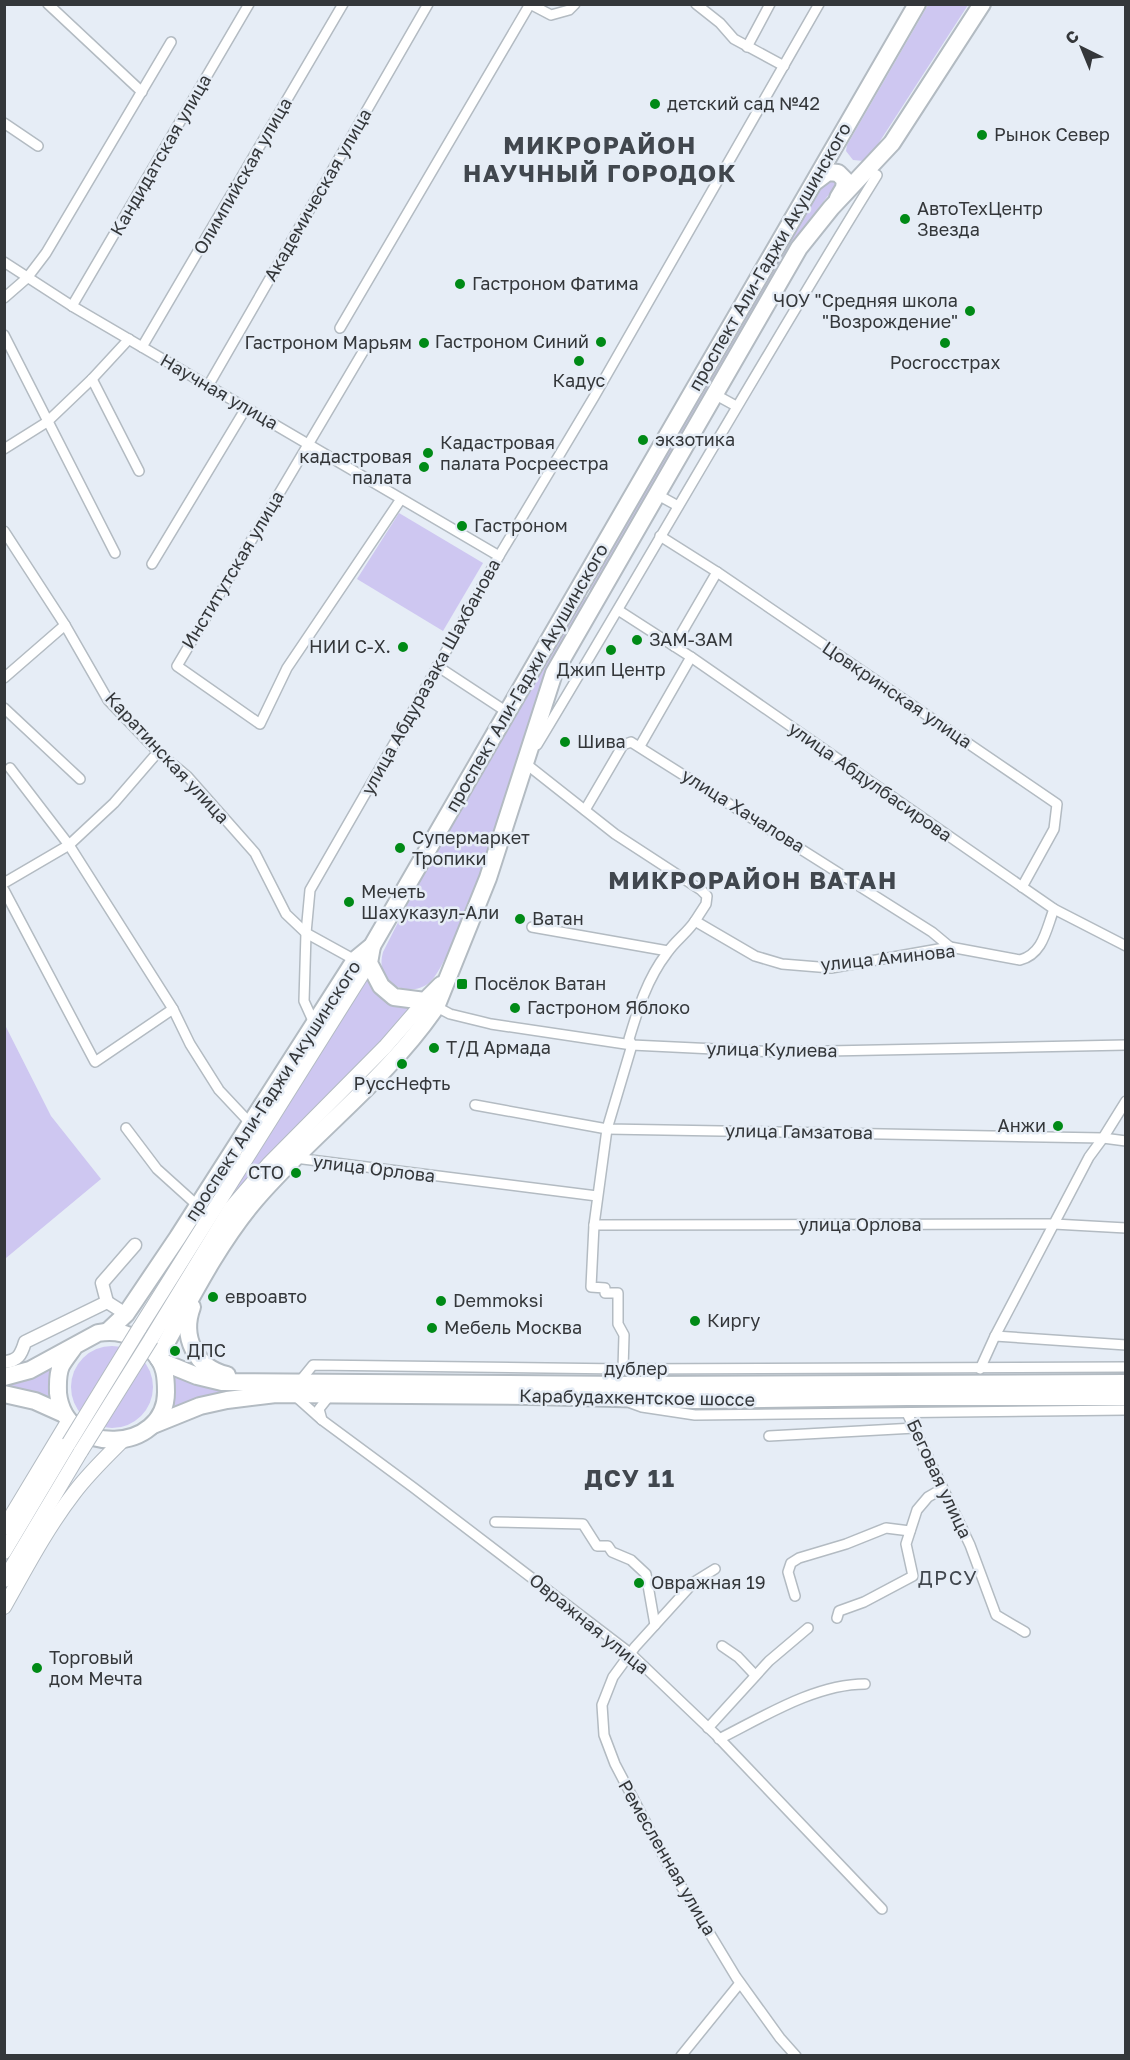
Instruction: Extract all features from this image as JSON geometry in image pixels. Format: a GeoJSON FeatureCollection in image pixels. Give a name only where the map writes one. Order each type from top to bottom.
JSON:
{"type":"FeatureCollection","features":[{"type":"Feature","properties":{"kind":"highway","name":"проспект Али-Гаджи Акушинского"},"geometry":{"type":"LineString","coordinates":[[108,1331],[126,1314],[198,1206],[314,1023],[365,956],[918,4]]}},
{"type":"Feature","properties":{"kind":"highway","name":"проспект Али-Гаджи Акушинского"},"geometry":{"type":"LineString","coordinates":[[430,1004],[445,982],[488,878],[554,673],[799,248],[831,208],[894,140],[982,4]]}},
{"type":"Feature","properties":{"kind":"highway"},"geometry":{"type":"LineString","coordinates":[[839,138],[836,147],[842,162],[855,170],[867,170]]}},
{"type":"Feature","properties":{"kind":"highway"},"geometry":{"type":"LineString","coordinates":[[810,189],[823,174],[828,172],[834,171],[843,176],[844,188],[831,208]]}},
{"type":"Feature","properties":{"kind":"highway"},"geometry":{"type":"LineString","coordinates":[[576,592],[589,593],[595,603]]}},
{"type":"Feature","properties":{"kind":"highway"},"geometry":{"type":"LineString","coordinates":[[159,1359],[205,1274],[236,1225],[256,1199],[425,1023],[430,1004],[394,997],[381,986],[365,956]]}},
{"type":"Feature","properties":{"kind":"highway"},"geometry":{"type":"LineString","coordinates":[[205,1274],[189,1316],[187,1332],[192,1347],[210,1368],[221,1374],[260,1382]]}},
{"type":"Feature","properties":{"kind":"highway"},"geometry":{"type":"LineString","coordinates":[[4,1377],[30,1370],[98,1334],[108,1331],[131,1335],[147,1345],[159,1359],[166,1374],[166,1395],[162,1412],[153,1425],[140,1434],[108,1441],[95,1439],[80,1432],[66,1417],[59,1402],[57,1383],[61,1367],[74,1347]]}},
{"type":"Feature","properties":{"kind":"highway","name":"Карабудахкентское шоссе"},"geometry":{"type":"LineString","coordinates":[[159,1359],[196,1376],[222,1382],[260,1382],[330,1395],[1125,1383]]}},
{"type":"Feature","properties":{"kind":"highway","name":"Карабудахкентское шоссе"},"geometry":{"type":"LineString","coordinates":[[153,1425],[200,1406],[276,1394],[297,1388],[613,1391],[696,1400],[1125,1397]]}},
{"type":"Feature","properties":{"kind":"highway"},"geometry":{"type":"LineString","coordinates":[[4,1394],[35,1401],[66,1417]]}},
{"type":"Feature","properties":{"kind":"main road"},"geometry":{"type":"LineString","coordinates":[[4,1552],[365,956]]}},
{"type":"Feature","properties":{"kind":"main road"},"geometry":{"type":"LineString","coordinates":[[4,1580],[231,1208],[268,1165],[430,1004]]}},
{"type":"Feature","properties":{"kind":"main road"},"geometry":{"type":"LineString","coordinates":[[4,1528],[66,1417]]}},
{"type":"Feature","properties":{"kind":"main road"},"geometry":{"type":"LineString","coordinates":[[4,1607],[42,1540],[74,1492],[124,1439]]}},
{"type":"Feature","properties":{"kind":"street"},"geometry":{"type":"LineString","coordinates":[[48,4],[142,92]]}},
{"type":"Feature","properties":{"kind":"street","name":"Кандидатская улица"},"geometry":{"type":"LineString","coordinates":[[72,306],[249,4]]}},
{"type":"Feature","properties":{"kind":"street","name":"Олимпийская улица"},"geometry":{"type":"LineString","coordinates":[[142,347],[343,4]]}},
{"type":"Feature","properties":{"kind":"street","name":"Академическая улица"},"geometry":{"type":"LineString","coordinates":[[208,386],[428,4]]}},
{"type":"Feature","properties":{"kind":"street"},"geometry":{"type":"LineString","coordinates":[[340,328],[530,4],[551,15],[569,10],[575,4]]}},
{"type":"Feature","properties":{"kind":"street"},"geometry":{"type":"LineString","coordinates":[[696,4],[720,23],[734,39],[784,66]]}},
{"type":"Feature","properties":{"kind":"street"},"geometry":{"type":"LineString","coordinates":[[747,47],[771,4]]}},
{"type":"Feature","properties":{"kind":"street","name":"улица Абдуразака Шахбанова"},"geometry":{"type":"LineString","coordinates":[[314,1023],[304,1001],[310,890],[499,556],[594,397],[819,4]]}},
{"type":"Feature","properties":{"kind":"street"},"geometry":{"type":"LineString","coordinates":[[4,298],[27,278],[46,253],[171,42]]}},
{"type":"Feature","properties":{"kind":"street"},"geometry":{"type":"LineString","coordinates":[[4,123],[38,146]]}},
{"type":"Feature","properties":{"kind":"street"},"geometry":{"type":"LineString","coordinates":[[867,170],[877,175],[801,296],[618,610],[525,763],[615,834],[707,896],[706,904],[695,921],[668,951],[650,978],[641,998],[629,1040],[632,1045],[607,1129],[594,1225],[591,1287],[605,1288],[605,1293],[618,1293],[618,1324],[624,1335],[623,1369],[613,1391],[642,1407],[695,1415],[1125,1410]]}},
{"type":"Feature","properties":{"kind":"street","name":"Научная улица"},"geometry":{"type":"LineString","coordinates":[[4,262],[72,306],[499,556]]}},
{"type":"Feature","properties":{"kind":"street"},"geometry":{"type":"LineString","coordinates":[[4,335],[115,553]]}},
{"type":"Feature","properties":{"kind":"street"},"geometry":{"type":"LineString","coordinates":[[4,449],[47,422],[129,339]]}},
{"type":"Feature","properties":{"kind":"street","name":"Институтская улица"},"geometry":{"type":"LineString","coordinates":[[367,345],[177,666],[260,724],[287,668],[401,499]]}},
{"type":"Feature","properties":{"kind":"street"},"geometry":{"type":"LineString","coordinates":[[92,379],[140,471]]}},
{"type":"Feature","properties":{"kind":"street"},"geometry":{"type":"LineString","coordinates":[[716,395],[736,406]]}},
{"type":"Feature","properties":{"kind":"street"},"geometry":{"type":"LineString","coordinates":[[152,564],[246,408]]}},
{"type":"Feature","properties":{"kind":"street"},"geometry":{"type":"LineString","coordinates":[[658,495],[678,506]]}},
{"type":"Feature","properties":{"kind":"street","name":"Каратинская улица"},"geometry":{"type":"LineString","coordinates":[[4,531],[65,625],[108,700],[158,752],[188,776],[255,853],[286,914],[306,933],[365,956]]}},
{"type":"Feature","properties":{"kind":"street","name":"Цовкринская улица"},"geometry":{"type":"LineString","coordinates":[[660,536],[717,572],[1057,804],[1054,829],[1022,887]]}},
{"type":"Feature","properties":{"kind":"street"},"geometry":{"type":"LineString","coordinates":[[674,646],[717,572]]}},
{"type":"Feature","properties":{"kind":"street","name":"улица Абдулбасирова"},"geometry":{"type":"LineString","coordinates":[[618,610],[691,657],[1054,909],[1125,946]]}},
{"type":"Feature","properties":{"kind":"street"},"geometry":{"type":"LineString","coordinates":[[4,678],[65,625]]}},
{"type":"Feature","properties":{"kind":"street"},"geometry":{"type":"LineString","coordinates":[[640,746],[691,657]]}},
{"type":"Feature","properties":{"kind":"street"},"geometry":{"type":"LineString","coordinates":[[437,666],[507,712]]}},
{"type":"Feature","properties":{"kind":"street"},"geometry":{"type":"LineString","coordinates":[[4,708],[80,778]]}},
{"type":"Feature","properties":{"kind":"street","name":"улица Хачалова"},"geometry":{"type":"LineString","coordinates":[[585,810],[623,745],[631,742],[933,932],[951,947]]}},
{"type":"Feature","properties":{"kind":"street"},"geometry":{"type":"LineString","coordinates":[[6,885],[69,845],[114,803],[158,752]]}},
{"type":"Feature","properties":{"kind":"street"},"geometry":{"type":"LineString","coordinates":[[10,768],[69,845],[173,1009],[190,1044],[219,1090],[250,1123]]}},
{"type":"Feature","properties":{"kind":"street"},"geometry":{"type":"LineString","coordinates":[[4,872],[6,885],[95,1062],[173,1009]]}},
{"type":"Feature","properties":{"kind":"street","name":"улица Аминова"},"geometry":{"type":"LineString","coordinates":[[695,921],[755,956],[782,964],[831,968],[951,947],[1020,960],[1030,957],[1039,949],[1054,909]]}},
{"type":"Feature","properties":{"kind":"street"},"geometry":{"type":"LineString","coordinates":[[531,927],[668,951]]}},
{"type":"Feature","properties":{"kind":"street","name":"улица Кулиева"},"geometry":{"type":"LineString","coordinates":[[430,1004],[450,1014],[491,1024],[632,1045],[777,1052],[1125,1045]]}},
{"type":"Feature","properties":{"kind":"street"},"geometry":{"type":"LineString","coordinates":[[980,1369],[1089,1157],[1125,1101]]}},
{"type":"Feature","properties":{"kind":"street","name":"улица Гамзатова"},"geometry":{"type":"LineString","coordinates":[[475,1105],[607,1129],[1103,1138],[1125,1141]]}},
{"type":"Feature","properties":{"kind":"street"},"geometry":{"type":"LineString","coordinates":[[126,1128],[157,1169],[198,1206]]}},
{"type":"Feature","properties":{"kind":"street","name":"улица Орлова"},"geometry":{"type":"LineString","coordinates":[[295,1158],[597,1196]]}},
{"type":"Feature","properties":{"kind":"street","name":"улица Орлова"},"geometry":{"type":"LineString","coordinates":[[594,1225],[1054,1224],[1125,1228]]}},
{"type":"Feature","properties":{"kind":"street"},"geometry":{"type":"LineString","coordinates":[[126,1314],[107,1302],[102,1283],[135,1245]]}},
{"type":"Feature","properties":{"kind":"street"},"geometry":{"type":"LineString","coordinates":[[4,1362],[13,1361],[21,1355],[25,1342],[107,1302]]}},
{"type":"Feature","properties":{"kind":"street"},"geometry":{"type":"LineString","coordinates":[[995,1336],[1125,1345]]}},
{"type":"Feature","properties":{"kind":"street","name":"дублер"},"geometry":{"type":"LineString","coordinates":[[297,1388],[313,1365],[623,1369],[1125,1367]]}},
{"type":"Feature","properties":{"kind":"street","name":"Овражная улица"},"geometry":{"type":"LineString","coordinates":[[297,1388],[322,1420],[633,1650],[882,1909]]}},
{"type":"Feature","properties":{"kind":"street"},"geometry":{"type":"LineString","coordinates":[[322,1420],[319,1409],[330,1395]]}},
{"type":"Feature","properties":{"kind":"street","name":"Беговая улица"},"geometry":{"type":"LineString","coordinates":[[907,1413],[969,1545],[996,1615],[1025,1632]]}},
{"type":"Feature","properties":{"kind":"street"},"geometry":{"type":"LineString","coordinates":[[769,1436],[915,1428]]}},
{"type":"Feature","properties":{"kind":"street"},"geometry":{"type":"LineString","coordinates":[[837,1618],[839,1611],[864,1602],[913,1576],[906,1544],[917,1510],[928,1497],[942,1489]]}},
{"type":"Feature","properties":{"kind":"street"},"geometry":{"type":"LineString","coordinates":[[495,1522],[583,1524],[597,1546],[608,1545],[612,1552],[631,1560],[646,1574],[655,1625]]}},
{"type":"Feature","properties":{"kind":"street"},"geometry":{"type":"LineString","coordinates":[[795,1596],[788,1572],[791,1563],[799,1558],[846,1544],[886,1528],[910,1531]]}},
{"type":"Feature","properties":{"kind":"street","name":"Ремесленная улица"},"geometry":{"type":"LineString","coordinates":[[715,1569],[694,1582],[633,1650],[613,1677],[602,1705],[602,1720],[608,1748],[629,1793],[666,1861],[740,1983],[780,2038],[796,2055]]}},
{"type":"Feature","properties":{"kind":"street"},"geometry":{"type":"LineString","coordinates":[[708,1728],[769,1661],[808,1628]]}},
{"type":"Feature","properties":{"kind":"street"},"geometry":{"type":"LineString","coordinates":[[722,1646],[738,1657],[755,1676]]}},
{"type":"Feature","properties":{"kind":"street"},"geometry":{"type":"LineString","coordinates":[[719,1739],[800,1698],[852,1684],[866,1684]]}},
{"type":"Feature","properties":{"kind":"street"},"geometry":{"type":"LineString","coordinates":[[681,2055],[740,1983]]}},
{"type":"Feature","properties":{"kind":"shaded area"},"geometry":{"type":"Polygon","coordinates":[[[928,5],[968,5],[869,158],[864,161],[853,160],[846,151],[847,145],[928,5]]]}},
{"type":"Feature","properties":{"kind":"shaded area"},"geometry":{"type":"Polygon","coordinates":[[[835,179],[834,188],[790,245],[592,591],[587,588],[819,183],[835,179]]]}},
{"type":"Feature","properties":{"kind":"shaded area"},"geometry":{"type":"Polygon","coordinates":[[[399,513],[483,563],[443,631],[357,579],[399,513]]]}},
{"type":"Feature","properties":{"kind":"shaded area"},"geometry":{"type":"Polygon","coordinates":[[[583,596],[588,598],[469,904],[446,957],[434,977],[425,986],[409,989],[394,985],[383,972],[383,952],[419,881],[583,596]]]}},
{"type":"Feature","properties":{"kind":"shaded area"},"geometry":{"type":"Polygon","coordinates":[[[368,977],[413,1006],[146,1334],[144,1332],[368,977]]]}},
{"type":"Feature","properties":{"kind":"shaded area"},"geometry":{"type":"Polygon","coordinates":[[[5,1025],[51,1116],[101,1179],[6,1258],[4,1256],[5,1025]]]}},
{"type":"Feature","properties":{"kind":"shaded area"},"geometry":{"type":"Polygon","coordinates":[[[112,1346],[128,1349],[141,1358],[150,1371],[153,1387],[150,1403],[141,1416],[128,1425],[112,1428],[96,1425],[83,1416],[74,1403],[71,1387],[74,1371],[83,1358],[96,1349],[112,1346]]]}},
{"type":"Feature","properties":{"kind":"shaded area"},"geometry":{"type":"Polygon","coordinates":[[[55,1363],[53,1402],[5,1388],[4,1384],[55,1363]]]}},
{"type":"Feature","properties":{"kind":"shaded area"},"geometry":{"type":"Polygon","coordinates":[[[171,1370],[273,1386],[169,1413],[174,1384],[171,1370]]]}},
{"type":"Feature","properties":{"kind":"place","name":"детский сад №42"},"geometry":{"type":"Point","coordinates":[655,104]}},
{"type":"Feature","properties":{"kind":"place","name":"Рынок Север"},"geometry":{"type":"Point","coordinates":[982,135]}},
{"type":"Feature","properties":{"kind":"place","name":"АвтоТехЦентр Звезда"},"geometry":{"type":"Point","coordinates":[905,219]}},
{"type":"Feature","properties":{"kind":"place","name":"Гастроном Фатима"},"geometry":{"type":"Point","coordinates":[460,284]}},
{"type":"Feature","properties":{"kind":"place","name":"ЧОУ \"Средняя школа \"Возрождение\""},"geometry":{"type":"Point","coordinates":[970,311]}},
{"type":"Feature","properties":{"kind":"place","name":"Гастроном Синий"},"geometry":{"type":"Point","coordinates":[601,342]}},
{"type":"Feature","properties":{"kind":"place","name":"Гастроном Марьям"},"geometry":{"type":"Point","coordinates":[424,343]}},
{"type":"Feature","properties":{"kind":"place","name":"Росгосстрах"},"geometry":{"type":"Point","coordinates":[945,343]}},
{"type":"Feature","properties":{"kind":"place","name":"Кадус"},"geometry":{"type":"Point","coordinates":[579,361]}},
{"type":"Feature","properties":{"kind":"place","name":"экзотика"},"geometry":{"type":"Point","coordinates":[643,440]}},
{"type":"Feature","properties":{"kind":"place","name":"Кадастровая палата Росреестра"},"geometry":{"type":"Point","coordinates":[428,453]}},
{"type":"Feature","properties":{"kind":"place","name":"кадастровая палата"},"geometry":{"type":"Point","coordinates":[424,467]}},
{"type":"Feature","properties":{"kind":"place","name":"Гастроном"},"geometry":{"type":"Point","coordinates":[462,526]}},
{"type":"Feature","properties":{"kind":"place","name":"ЗАМ-ЗАМ"},"geometry":{"type":"Point","coordinates":[637,640]}},
{"type":"Feature","properties":{"kind":"place","name":"НИИ С-Х."},"geometry":{"type":"Point","coordinates":[403,647]}},
{"type":"Feature","properties":{"kind":"place","name":"Джип Центр"},"geometry":{"type":"Point","coordinates":[611,650]}},
{"type":"Feature","properties":{"kind":"place","name":"Шива"},"geometry":{"type":"Point","coordinates":[565,742]}},
{"type":"Feature","properties":{"kind":"place","name":"Супермаркет Тропики"},"geometry":{"type":"Point","coordinates":[400,848]}},
{"type":"Feature","properties":{"kind":"place","name":"Мечеть Шахуказул-Али"},"geometry":{"type":"Point","coordinates":[349,902]}},
{"type":"Feature","properties":{"kind":"place","name":"Ватан"},"geometry":{"type":"Point","coordinates":[520,919]}},
{"type":"Feature","properties":{"kind":"place","name":"Посёлок Ватан"},"geometry":{"type":"Point","coordinates":[462,984]}},
{"type":"Feature","properties":{"kind":"place","name":"Гастроном Яблоко"},"geometry":{"type":"Point","coordinates":[515,1008]}},
{"type":"Feature","properties":{"kind":"place","name":"Т/Д Армада"},"geometry":{"type":"Point","coordinates":[434,1048]}},
{"type":"Feature","properties":{"kind":"place","name":"РуссНефть"},"geometry":{"type":"Point","coordinates":[402,1064]}},
{"type":"Feature","properties":{"kind":"place","name":"Анжи"},"geometry":{"type":"Point","coordinates":[1058,1126]}},
{"type":"Feature","properties":{"kind":"place","name":"СТО"},"geometry":{"type":"Point","coordinates":[296,1173]}},
{"type":"Feature","properties":{"kind":"place","name":"евроавто"},"geometry":{"type":"Point","coordinates":[213,1297]}},
{"type":"Feature","properties":{"kind":"place","name":"Demmoksi"},"geometry":{"type":"Point","coordinates":[441,1301]}},
{"type":"Feature","properties":{"kind":"place","name":"Киргу"},"geometry":{"type":"Point","coordinates":[695,1321]}},
{"type":"Feature","properties":{"kind":"place","name":"Мебель Москва"},"geometry":{"type":"Point","coordinates":[432,1328]}},
{"type":"Feature","properties":{"kind":"place","name":"ДПС"},"geometry":{"type":"Point","coordinates":[175,1351]}},
{"type":"Feature","properties":{"kind":"place","name":"Овражная 19"},"geometry":{"type":"Point","coordinates":[639,1583]}},
{"type":"Feature","properties":{"kind":"place","name":"Торговый дом Мечта"},"geometry":{"type":"Point","coordinates":[37,1668]}},
{"type":"Feature","properties":{"kind":"district","name":"МИКРОРАЙОН НАУЧНЫЙ ГОРОДОК"},"geometry":{"type":"Point","coordinates":[600,160]}},
{"type":"Feature","properties":{"kind":"district","name":"МИКРОРАЙОН ВАТАН"},"geometry":{"type":"Point","coordinates":[753,881]}},
{"type":"Feature","properties":{"kind":"district","name":"ДСУ 11"},"geometry":{"type":"Point","coordinates":[630,1479]}},
{"type":"Feature","properties":{"kind":"district","name":"ДРСУ"},"geometry":{"type":"Point","coordinates":[948,1578]}}]}
